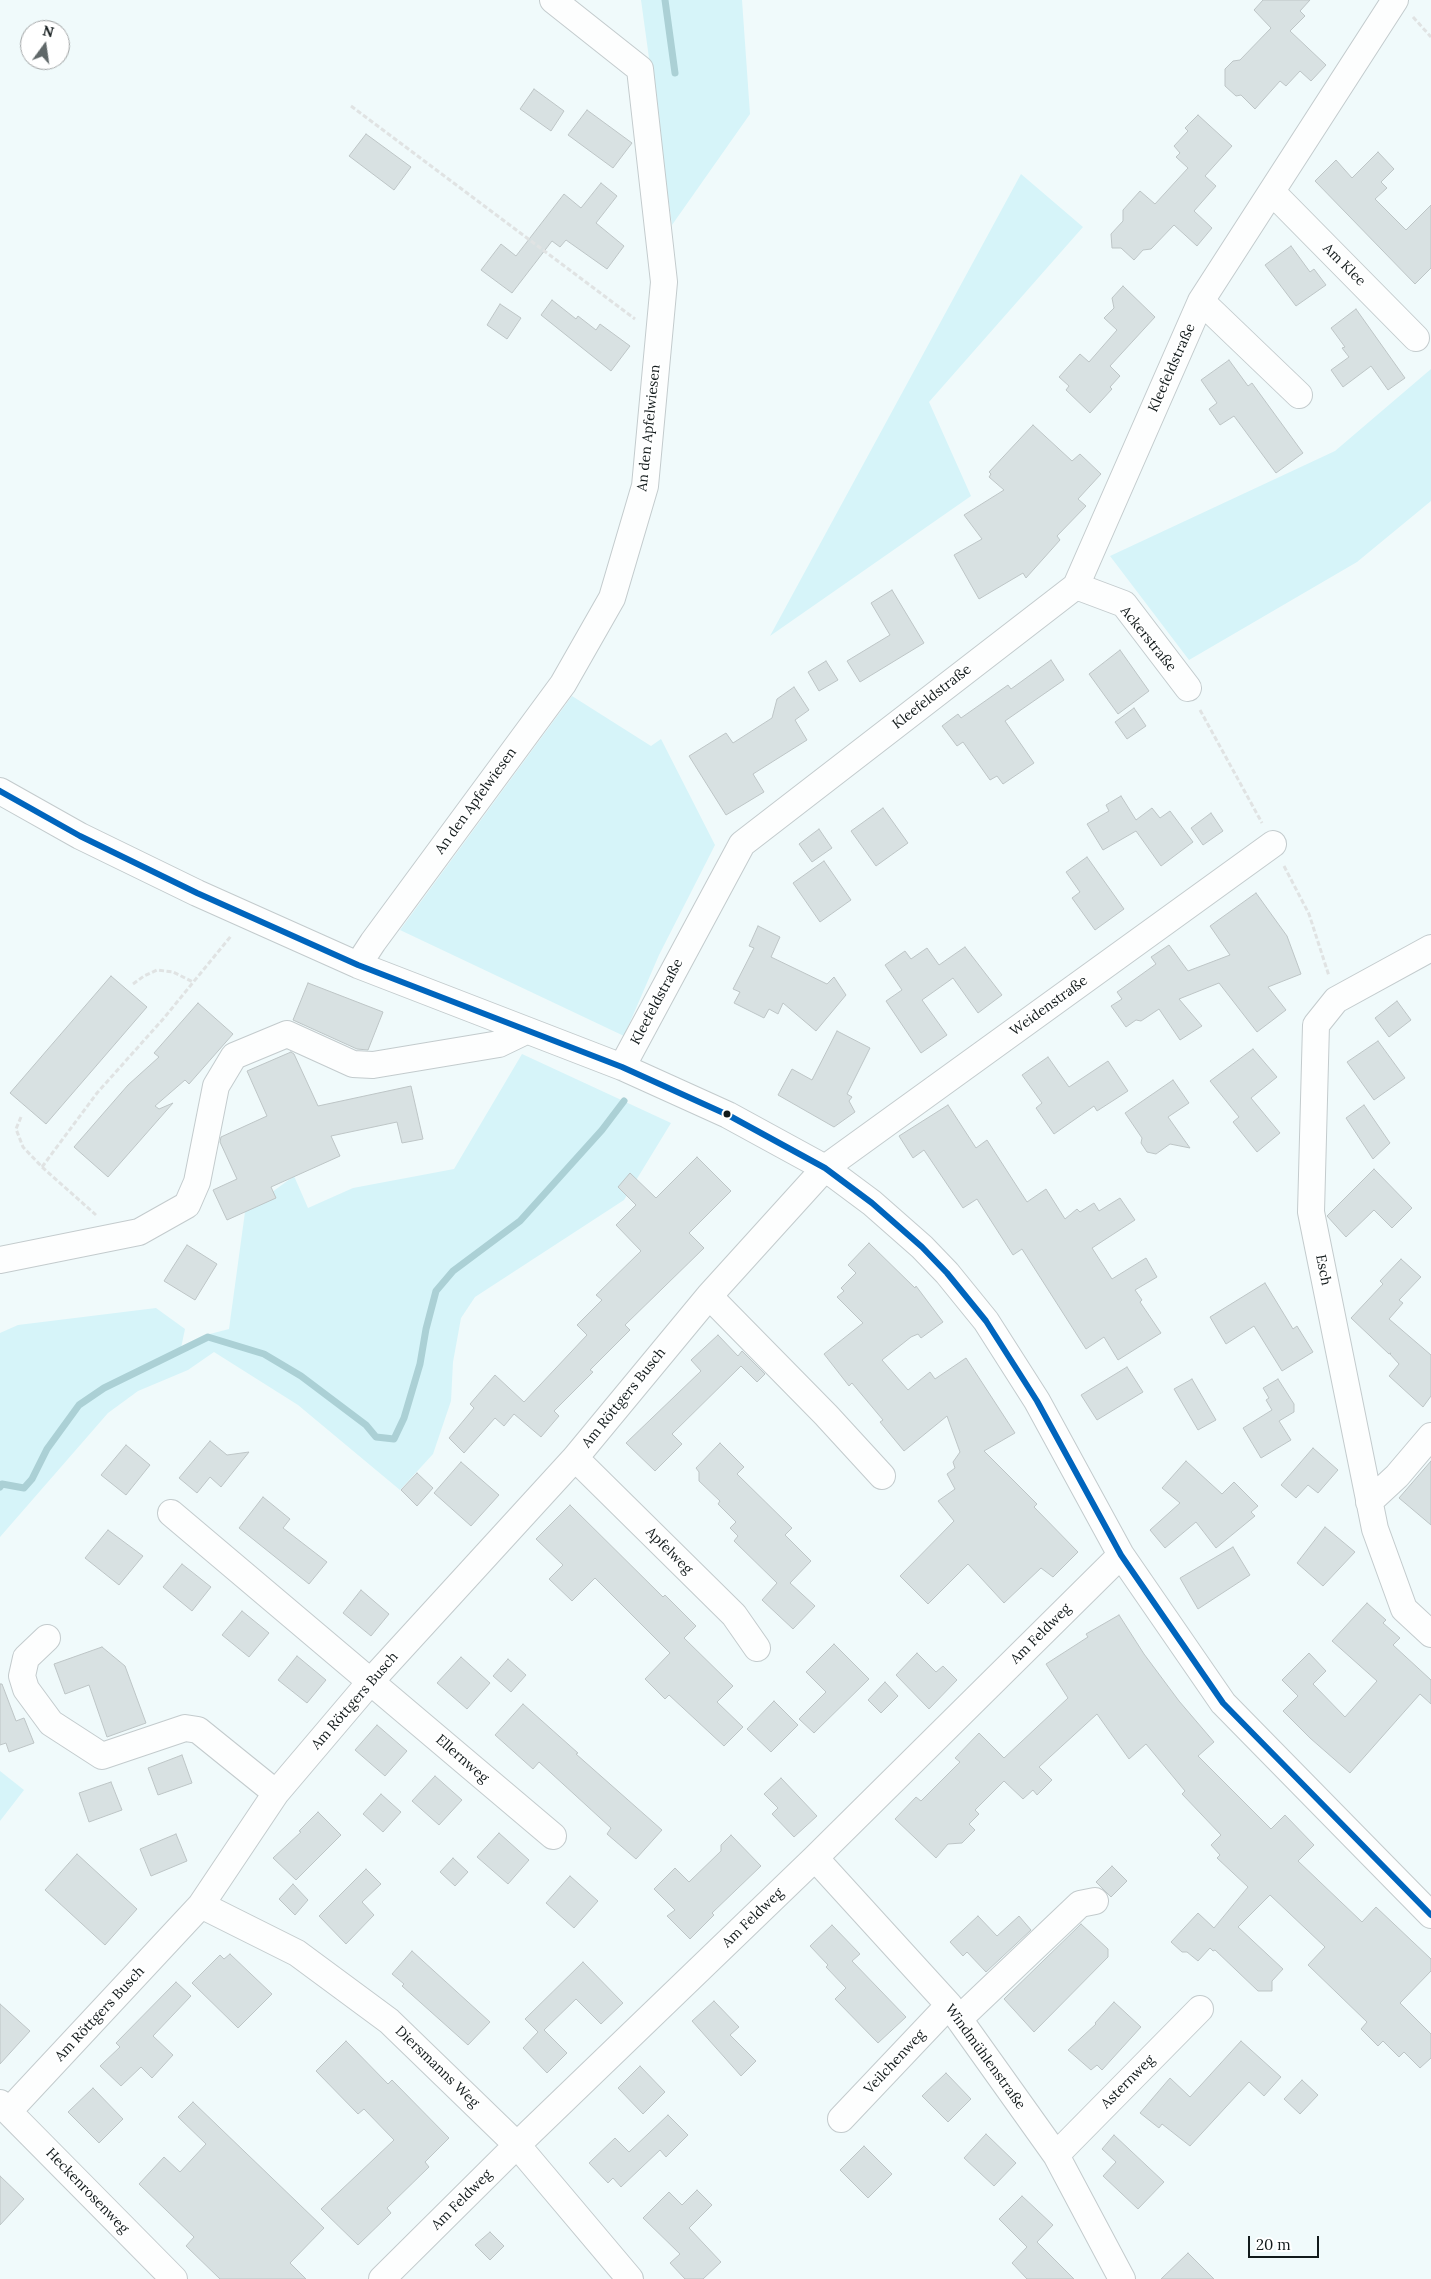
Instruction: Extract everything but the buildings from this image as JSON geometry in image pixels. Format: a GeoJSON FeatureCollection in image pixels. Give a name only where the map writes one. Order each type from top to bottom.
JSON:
{"type":"FeatureCollection","features":[{"type":"Feature","properties":{"kind":"street","name":"An den Apfelwiesen"},"geometry":{"type":"LineString","coordinates":[[358,965],[563,684],[612,598],[644,486],[664,282],[640,69],[553,0]]}},
{"type":"Feature","properties":{"kind":"street","name":"Kleefeldstraße"},"geometry":{"type":"LineString","coordinates":[[622,1067],[742,844],[1076,586],[1201,301],[1395,0]]}},
{"type":"Feature","properties":{"kind":"street","name":"Am Klee"},"geometry":{"type":"LineString","coordinates":[[1272,192],[1416,338]]}},
{"type":"Feature","properties":{"kind":"street"},"geometry":{"type":"LineString","coordinates":[[1201,301],[1299,395]]}},
{"type":"Feature","properties":{"kind":"street","name":"Ackerstraße"},"geometry":{"type":"LineString","coordinates":[[1076,586],[1124,604],[1188,688]]}},
{"type":"Feature","properties":{"kind":"street"},"geometry":{"type":"LineString","coordinates":[[0,791],[80,836],[197,893],[249,914],[358,965],[622,1067],[728,1115],[824,1168],[872,1203],[922,1247],[947,1273],[986,1321],[1037,1401],[1121,1555],[1223,1703],[1431,1915]]}},
{"type":"Feature","properties":{"kind":"street","name":"Weidenstraße"},"geometry":{"type":"LineString","coordinates":[[824,1168],[1273,844]]}},
{"type":"Feature","properties":{"kind":"street","name":"Esch"},"geometry":{"type":"LineString","coordinates":[[1430,951],[1336,1000],[1316,1025],[1311,1212],[1374,1529],[1404,1609],[1431,1634]]}},
{"type":"Feature","properties":{"kind":"street"},"geometry":{"type":"LineString","coordinates":[[0,1260],[139,1232],[187,1205],[197,1182],[216,1086],[234,1056],[287,1034],[353,1064],[373,1064],[499,1044],[526,1031]]}},
{"type":"Feature","properties":{"kind":"street","name":"Am Röttgers Busch"},"geometry":{"type":"LineString","coordinates":[[5,2107],[201,1905],[276,1793],[371,1681],[575,1458],[709,1296],[824,1168]]}},
{"type":"Feature","properties":{"kind":"street"},"geometry":{"type":"LineString","coordinates":[[709,1296],[826,1415],[882,1476]]}},
{"type":"Feature","properties":{"kind":"street"},"geometry":{"type":"LineString","coordinates":[[1369,1502],[1397,1476],[1431,1436]]}},
{"type":"Feature","properties":{"kind":"street","name":"Apfelweg"},"geometry":{"type":"LineString","coordinates":[[575,1458],[734,1615],[756,1648]]}},
{"type":"Feature","properties":{"kind":"street","name":"Ellernweg"},"geometry":{"type":"LineString","coordinates":[[171,1513],[553,1836]]}},
{"type":"Feature","properties":{"kind":"street","name":"Am Feldweg"},"geometry":{"type":"LineString","coordinates":[[382,2279],[517,2145],[815,1858],[1121,1555]]}},
{"type":"Feature","properties":{"kind":"street"},"geometry":{"type":"LineString","coordinates":[[47,1638],[26,1658],[22,1676],[26,1689],[50,1723],[102,1756],[185,1728],[198,1730],[276,1793]]}},
{"type":"Feature","properties":{"kind":"street","name":"Windmühlenstraße"},"geometry":{"type":"LineString","coordinates":[[815,1858],[954,2012],[1056,2155],[1122,2279]]}},
{"type":"Feature","properties":{"kind":"street","name":"Veilchenweg"},"geometry":{"type":"LineString","coordinates":[[841,2119],[954,2012],[1080,1904],[1095,1901]]}},
{"type":"Feature","properties":{"kind":"street","name":"Diersmanns Weg"},"geometry":{"type":"LineString","coordinates":[[201,1905],[297,1953],[389,2021],[517,2145],[630,2279]]}},
{"type":"Feature","properties":{"kind":"street","name":"Asternweg"},"geometry":{"type":"LineString","coordinates":[[1056,2155],[1200,2009]]}},
{"type":"Feature","properties":{"kind":"street","name":"Heckenrosenweg"},"geometry":{"type":"LineString","coordinates":[[5,2107],[174,2279]]}},
{"type":"Feature","properties":{"kind":"path"},"geometry":{"type":"LineString","coordinates":[[351,106],[659,337]]}},
{"type":"Feature","properties":{"kind":"path"},"geometry":{"type":"LineString","coordinates":[[1188,688],[1309,914],[1336,1000]]}},
{"type":"Feature","properties":{"kind":"path"},"geometry":{"type":"LineString","coordinates":[[42,1167],[71,1125],[97,1093],[249,914]]}},
{"type":"Feature","properties":{"kind":"path"},"geometry":{"type":"LineString","coordinates":[[133,984],[157,970],[173,972],[193,982]]}},
{"type":"Feature","properties":{"kind":"path"},"geometry":{"type":"LineString","coordinates":[[22,1117],[16,1129],[17,1137],[23,1147],[42,1167],[120,1236]]}},
{"type":"Feature","properties":{"kind":"shaded area"},"geometry":{"type":"Polygon","coordinates":[[[641,0],[742,0],[750,114],[672,225],[641,0]]]}},
{"type":"Feature","properties":{"kind":"shaded area"},"geometry":{"type":"Polygon","coordinates":[[[1021,174],[1083,227],[929,402],[971,496],[770,636],[1021,174]]]}},
{"type":"Feature","properties":{"kind":"shaded area"},"geometry":{"type":"Polygon","coordinates":[[[1431,369],[1431,501],[1357,562],[1189,660],[1110,556],[1335,451],[1431,369]]]}},
{"type":"Feature","properties":{"kind":"shaded area"},"geometry":{"type":"Polygon","coordinates":[[[572,696],[651,746],[661,739],[715,845],[659,955],[624,1036],[400,930],[572,696]]]}},
{"type":"Feature","properties":{"kind":"shaded area"},"geometry":{"type":"Polygon","coordinates":[[[522,1054],[671,1123],[624,1200],[475,1297],[461,1318],[453,1362],[451,1401],[433,1454],[400,1490],[298,1405],[214,1352],[188,1370],[138,1391],[108,1413],[0,1537],[0,1333],[18,1325],[156,1308],[185,1329],[181,1348],[206,1335],[229,1329],[245,1212],[294,1176],[308,1208],[353,1188],[454,1169],[522,1054]]]}},
{"type":"Feature","properties":{"kind":"shaded area"},"geometry":{"type":"Polygon","coordinates":[[[0,1771],[24,1790],[0,1821],[0,1771]]]}},
{"type":"Feature","properties":{"kind":"waterway"},"geometry":{"type":"LineString","coordinates":[[665,0],[675,73]]}},
{"type":"Feature","properties":{"kind":"waterway"},"geometry":{"type":"LineString","coordinates":[[0,1487],[2,1484],[24,1488],[32,1479],[47,1449],[79,1405],[104,1388],[208,1337],[264,1354],[301,1376],[366,1425],[376,1437],[394,1439],[404,1418],[420,1364],[426,1329],[436,1291],[453,1271],[520,1221],[602,1130],[624,1101]]}},
{"type":"Feature","properties":{"kind":"transit line"},"geometry":{"type":"LineString","coordinates":[[0,791],[80,836],[197,893],[358,965],[622,1067],[728,1115],[825,1168],[872,1203],[922,1247],[947,1273],[986,1321],[1037,1401],[1121,1555],[1223,1703],[1431,1915]]}}]}
